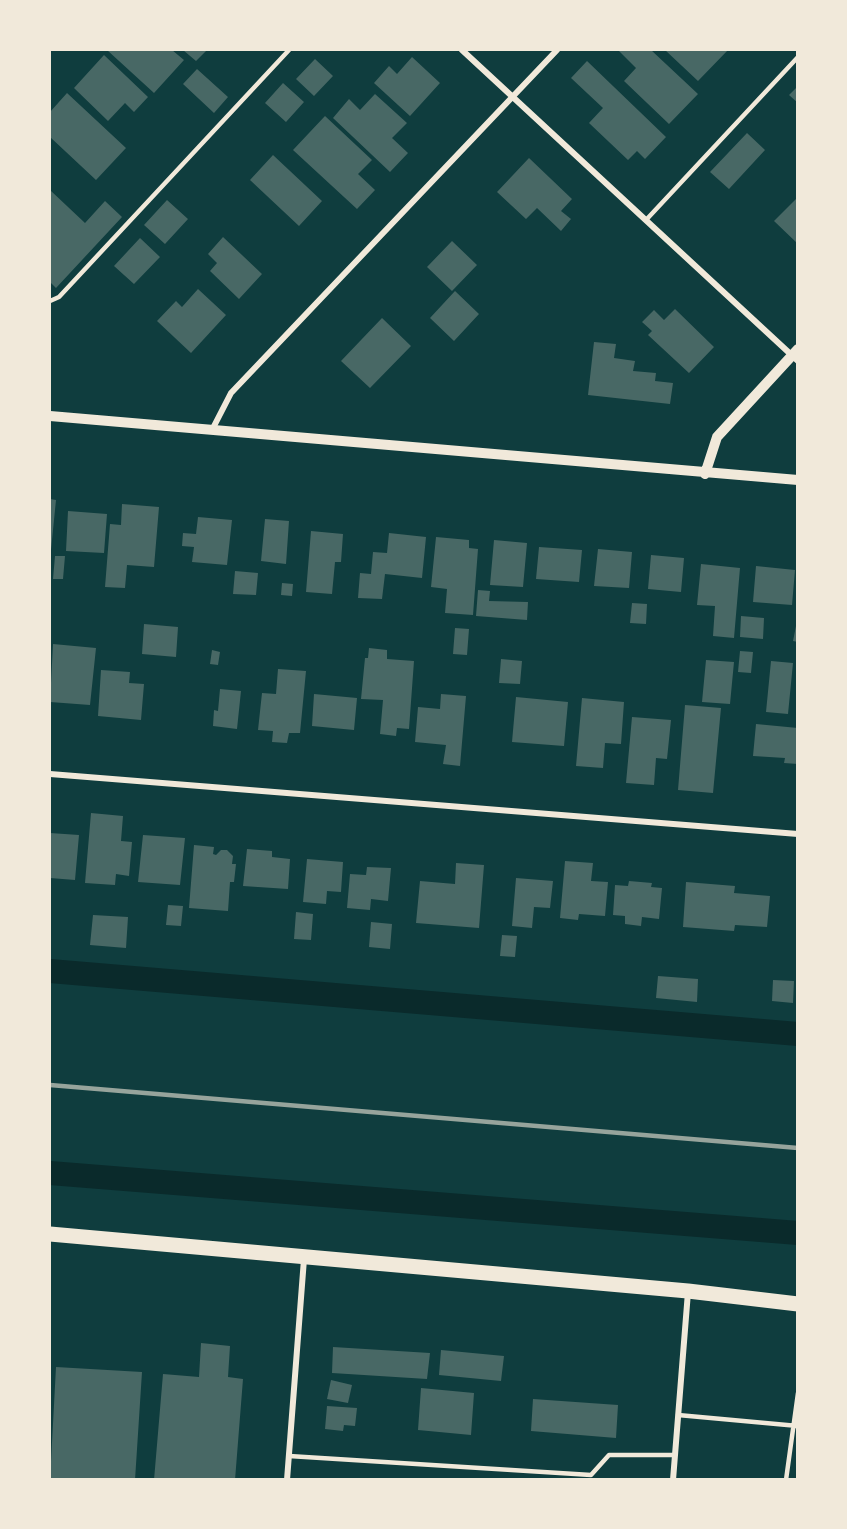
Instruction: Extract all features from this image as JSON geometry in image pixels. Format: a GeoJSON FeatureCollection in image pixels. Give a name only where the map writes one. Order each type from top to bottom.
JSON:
{"type":"FeatureCollection","features":[{"type":"Feature","properties":{"kind":"main road"},"geometry":{"type":"LineString","coordinates":[[50,1234],[688,1291],[798,1304]]}},
{"type":"Feature","properties":{"kind":"street"},"geometry":{"type":"LineString","coordinates":[[462,50],[796,355],[717,438],[705,474]]}},
{"type":"Feature","properties":{"kind":"street"},"geometry":{"type":"LineString","coordinates":[[212,430],[231,393],[557,50]]}},
{"type":"Feature","properties":{"kind":"street"},"geometry":{"type":"LineString","coordinates":[[50,416],[705,474],[798,480]]}},
{"type":"Feature","properties":{"kind":"street"},"geometry":{"type":"LineString","coordinates":[[50,774],[798,834]]}},
{"type":"Feature","properties":{"kind":"street"},"geometry":{"type":"LineString","coordinates":[[287,1479],[304,1256]]}},
{"type":"Feature","properties":{"kind":"street"},"geometry":{"type":"LineString","coordinates":[[672,1479],[688,1291]]}},
{"type":"Feature","properties":{"kind":"lane"},"geometry":{"type":"LineString","coordinates":[[50,301],[59,297],[289,50]]}},
{"type":"Feature","properties":{"kind":"lane"},"geometry":{"type":"LineString","coordinates":[[646,220],[798,57]]}},
{"type":"Feature","properties":{"kind":"lane"},"geometry":{"type":"LineString","coordinates":[[786,1479],[798,1393]]}},
{"type":"Feature","properties":{"kind":"lane"},"geometry":{"type":"LineString","coordinates":[[678,1415],[795,1426]]}},
{"type":"Feature","properties":{"kind":"lane"},"geometry":{"type":"LineString","coordinates":[[289,1456],[591,1475],[609,1455],[675,1455]]}},
{"type":"Feature","properties":{"kind":"building"},"geometry":{"type":"Polygon","coordinates":[[[107,50],[172,50],[184,60],[154,93],[107,50]]]}},
{"type":"Feature","properties":{"kind":"building"},"geometry":{"type":"Polygon","coordinates":[[[183,50],[207,50],[196,61],[183,50]]]}},
{"type":"Feature","properties":{"kind":"building"},"geometry":{"type":"Polygon","coordinates":[[[618,50],[651,50],[698,94],[669,124],[624,81],[636,68],[618,50]]]}},
{"type":"Feature","properties":{"kind":"building"},"geometry":{"type":"Polygon","coordinates":[[[665,50],[728,50],[698,81],[665,50]]]}},
{"type":"Feature","properties":{"kind":"building"},"geometry":{"type":"Polygon","coordinates":[[[104,55],[148,97],[134,112],[125,103],[108,121],[74,88],[104,55]]]}},
{"type":"Feature","properties":{"kind":"building"},"geometry":{"type":"Polygon","coordinates":[[[412,57],[440,83],[410,116],[374,83],[389,66],[397,74],[412,57]]]}},
{"type":"Feature","properties":{"kind":"building"},"geometry":{"type":"Polygon","coordinates":[[[315,59],[333,76],[314,96],[296,79],[315,59]]]}},
{"type":"Feature","properties":{"kind":"building"},"geometry":{"type":"Polygon","coordinates":[[[587,61],[666,137],[645,159],[637,151],[628,160],[589,123],[603,108],[571,78],[587,61]]]}},
{"type":"Feature","properties":{"kind":"building"},"geometry":{"type":"Polygon","coordinates":[[[197,69],[228,97],[214,113],[183,84],[197,69]]]}},
{"type":"Feature","properties":{"kind":"building"},"geometry":{"type":"Polygon","coordinates":[[[283,83],[304,102],[286,122],[265,103],[283,83]]]}},
{"type":"Feature","properties":{"kind":"building"},"geometry":{"type":"Polygon","coordinates":[[[798,86],[798,103],[789,95],[798,86]]]}},
{"type":"Feature","properties":{"kind":"building"},"geometry":{"type":"Polygon","coordinates":[[[67,93],[126,148],[96,180],[50,137],[50,112],[67,93]]]}},
{"type":"Feature","properties":{"kind":"building"},"geometry":{"type":"Polygon","coordinates":[[[375,94],[407,123],[392,138],[408,153],[390,172],[333,118],[349,99],[360,110],[375,94]]]}},
{"type":"Feature","properties":{"kind":"building"},"geometry":{"type":"Polygon","coordinates":[[[325,116],[372,160],[358,174],[375,190],[357,209],[293,150],[325,116]]]}},
{"type":"Feature","properties":{"kind":"building"},"geometry":{"type":"Polygon","coordinates":[[[747,133],[765,150],[729,189],[710,172],[747,133]]]}},
{"type":"Feature","properties":{"kind":"building"},"geometry":{"type":"Polygon","coordinates":[[[273,155],[322,201],[299,226],[250,180],[273,155]]]}},
{"type":"Feature","properties":{"kind":"building"},"geometry":{"type":"Polygon","coordinates":[[[529,158],[572,199],[561,211],[571,219],[561,231],[537,208],[526,219],[497,192],[529,158]]]}},
{"type":"Feature","properties":{"kind":"building"},"geometry":{"type":"Polygon","coordinates":[[[50,190],[85,223],[105,201],[122,217],[56,288],[50,282],[50,190]]]}},
{"type":"Feature","properties":{"kind":"building"},"geometry":{"type":"Polygon","coordinates":[[[798,197],[798,244],[774,221],[798,197]]]}},
{"type":"Feature","properties":{"kind":"building"},"geometry":{"type":"Polygon","coordinates":[[[167,200],[188,219],[165,244],[144,225],[167,200]]]}},
{"type":"Feature","properties":{"kind":"building"},"geometry":{"type":"Polygon","coordinates":[[[223,237],[262,274],[239,299],[210,271],[217,263],[208,254],[223,237]]]}},
{"type":"Feature","properties":{"kind":"building"},"geometry":{"type":"Polygon","coordinates":[[[140,238],[160,257],[134,284],[114,266],[140,238]]]}},
{"type":"Feature","properties":{"kind":"building"},"geometry":{"type":"Polygon","coordinates":[[[452,241],[477,265],[452,291],[427,267],[452,241]]]}},
{"type":"Feature","properties":{"kind":"building"},"geometry":{"type":"Polygon","coordinates":[[[198,289],[226,315],[191,353],[157,321],[176,301],[182,307],[198,289]]]}},
{"type":"Feature","properties":{"kind":"building"},"geometry":{"type":"Polygon","coordinates":[[[455,291],[479,314],[454,341],[430,318],[455,291]]]}},
{"type":"Feature","properties":{"kind":"building"},"geometry":{"type":"Polygon","coordinates":[[[675,309],[714,347],[689,373],[648,335],[652,331],[642,322],[654,310],[664,320],[675,309]]]}},
{"type":"Feature","properties":{"kind":"building"},"geometry":{"type":"Polygon","coordinates":[[[382,318],[411,346],[370,388],[341,361],[382,318]]]}},
{"type":"Feature","properties":{"kind":"building"},"geometry":{"type":"Polygon","coordinates":[[[594,342],[616,344],[614,358],[635,361],[633,371],[656,373],[655,381],[673,383],[670,404],[588,395],[594,342]]]}},
{"type":"Feature","properties":{"kind":"building"},"geometry":{"type":"Polygon","coordinates":[[[50,499],[56,500],[51,550],[50,550],[50,499]]]}},
{"type":"Feature","properties":{"kind":"building"},"geometry":{"type":"Polygon","coordinates":[[[122,504],[159,507],[154,567],[127,565],[125,588],[105,587],[110,524],[121,525],[122,504]]]}},
{"type":"Feature","properties":{"kind":"building"},"geometry":{"type":"Polygon","coordinates":[[[68,511],[107,514],[104,553],[66,551],[68,511]]]}},
{"type":"Feature","properties":{"kind":"building"},"geometry":{"type":"Polygon","coordinates":[[[198,517],[232,520],[227,565],[192,562],[194,547],[182,546],[183,533],[196,534],[198,517]]]}},
{"type":"Feature","properties":{"kind":"building"},"geometry":{"type":"Polygon","coordinates":[[[265,519],[289,521],[286,564],[261,561],[265,519]]]}},
{"type":"Feature","properties":{"kind":"building"},"geometry":{"type":"Polygon","coordinates":[[[311,531],[343,534],[341,562],[335,562],[332,594],[306,592],[311,531]]]}},
{"type":"Feature","properties":{"kind":"building"},"geometry":{"type":"Polygon","coordinates":[[[389,533],[426,537],[422,578],[385,574],[382,599],[358,598],[360,573],[371,574],[373,552],[387,553],[389,533]]]}},
{"type":"Feature","properties":{"kind":"building"},"geometry":{"type":"Polygon","coordinates":[[[436,537],[469,540],[469,548],[478,549],[473,615],[445,613],[447,589],[431,587],[436,537]]]}},
{"type":"Feature","properties":{"kind":"building"},"geometry":{"type":"Polygon","coordinates":[[[494,540],[527,543],[523,587],[490,585],[494,540]]]}},
{"type":"Feature","properties":{"kind":"building"},"geometry":{"type":"Polygon","coordinates":[[[539,547],[582,550],[579,582],[536,579],[539,547]]]}},
{"type":"Feature","properties":{"kind":"building"},"geometry":{"type":"Polygon","coordinates":[[[598,549],[632,552],[629,588],[594,586],[598,549]]]}},
{"type":"Feature","properties":{"kind":"building"},"geometry":{"type":"Polygon","coordinates":[[[651,555],[684,558],[681,592],[648,589],[651,555]]]}},
{"type":"Feature","properties":{"kind":"building"},"geometry":{"type":"Polygon","coordinates":[[[55,556],[65,556],[63,579],[53,579],[55,556]]]}},
{"type":"Feature","properties":{"kind":"building"},"geometry":{"type":"Polygon","coordinates":[[[701,564],[740,568],[734,638],[713,636],[715,606],[697,605],[701,564]]]}},
{"type":"Feature","properties":{"kind":"building"},"geometry":{"type":"Polygon","coordinates":[[[756,566],[795,570],[792,605],[753,602],[756,566]]]}},
{"type":"Feature","properties":{"kind":"building"},"geometry":{"type":"Polygon","coordinates":[[[235,571],[258,573],[256,595],[233,594],[235,571]]]}},
{"type":"Feature","properties":{"kind":"building"},"geometry":{"type":"Polygon","coordinates":[[[282,583],[293,584],[292,596],[281,595],[282,583]]]}},
{"type":"Feature","properties":{"kind":"building"},"geometry":{"type":"Polygon","coordinates":[[[478,590],[490,591],[489,601],[528,602],[527,620],[476,616],[478,590]]]}},
{"type":"Feature","properties":{"kind":"building"},"geometry":{"type":"Polygon","coordinates":[[[632,603],[647,604],[646,624],[630,623],[632,603]]]}},
{"type":"Feature","properties":{"kind":"building"},"geometry":{"type":"Polygon","coordinates":[[[741,616],[764,618],[763,639],[740,637],[741,616]]]}},
{"type":"Feature","properties":{"kind":"building"},"geometry":{"type":"Polygon","coordinates":[[[144,624],[178,627],[176,657],[142,654],[144,624]]]}},
{"type":"Feature","properties":{"kind":"building"},"geometry":{"type":"Polygon","coordinates":[[[796,626],[798,626],[798,642],[793,641],[796,626]]]}},
{"type":"Feature","properties":{"kind":"building"},"geometry":{"type":"Polygon","coordinates":[[[455,628],[469,629],[467,655],[453,654],[455,628]]]}},
{"type":"Feature","properties":{"kind":"building"},"geometry":{"type":"Polygon","coordinates":[[[53,644],[96,648],[90,705],[50,702],[53,644]]]}},
{"type":"Feature","properties":{"kind":"building"},"geometry":{"type":"Polygon","coordinates":[[[369,648],[387,650],[387,659],[414,661],[409,729],[397,728],[396,736],[380,734],[383,700],[361,699],[365,658],[368,658],[369,648]]]}},
{"type":"Feature","properties":{"kind":"building"},"geometry":{"type":"Polygon","coordinates":[[[212,650],[220,652],[218,665],[210,664],[212,650]]]}},
{"type":"Feature","properties":{"kind":"building"},"geometry":{"type":"Polygon","coordinates":[[[740,651],[753,652],[751,673],[738,672],[740,651]]]}},
{"type":"Feature","properties":{"kind":"building"},"geometry":{"type":"Polygon","coordinates":[[[501,659],[522,661],[520,684],[499,683],[501,659]]]}},
{"type":"Feature","properties":{"kind":"building"},"geometry":{"type":"Polygon","coordinates":[[[706,660],[734,662],[730,704],[702,702],[706,660]]]}},
{"type":"Feature","properties":{"kind":"building"},"geometry":{"type":"Polygon","coordinates":[[[771,661],[793,663],[788,714],[766,712],[771,661]]]}},
{"type":"Feature","properties":{"kind":"building"},"geometry":{"type":"Polygon","coordinates":[[[278,669],[306,671],[300,733],[289,733],[287,743],[272,742],[273,731],[258,730],[262,693],[276,694],[278,669]]]}},
{"type":"Feature","properties":{"kind":"building"},"geometry":{"type":"Polygon","coordinates":[[[101,670],[130,672],[129,683],[144,684],[141,720],[98,716],[101,670]]]}},
{"type":"Feature","properties":{"kind":"building"},"geometry":{"type":"Polygon","coordinates":[[[220,689],[241,691],[237,729],[213,726],[214,710],[218,711],[220,689]]]}},
{"type":"Feature","properties":{"kind":"building"},"geometry":{"type":"Polygon","coordinates":[[[314,694],[357,698],[354,730],[312,726],[314,694]]]}},
{"type":"Feature","properties":{"kind":"building"},"geometry":{"type":"Polygon","coordinates":[[[441,694],[466,696],[460,766],[443,764],[446,745],[415,742],[418,707],[440,709],[441,694]]]}},
{"type":"Feature","properties":{"kind":"building"},"geometry":{"type":"Polygon","coordinates":[[[516,697],[568,702],[564,746],[512,742],[516,697]]]}},
{"type":"Feature","properties":{"kind":"building"},"geometry":{"type":"Polygon","coordinates":[[[582,698],[624,702],[621,744],[605,743],[603,768],[576,766],[582,698]]]}},
{"type":"Feature","properties":{"kind":"building"},"geometry":{"type":"Polygon","coordinates":[[[685,705],[721,708],[713,793],[678,790],[685,705]]]}},
{"type":"Feature","properties":{"kind":"building"},"geometry":{"type":"Polygon","coordinates":[[[632,717],[671,720],[667,759],[656,758],[654,785],[626,783],[632,717]]]}},
{"type":"Feature","properties":{"kind":"building"},"geometry":{"type":"Polygon","coordinates":[[[756,724],[798,728],[798,764],[784,763],[785,758],[753,756],[756,724]]]}},
{"type":"Feature","properties":{"kind":"building"},"geometry":{"type":"Polygon","coordinates":[[[91,813],[123,816],[121,841],[132,842],[129,876],[116,874],[115,885],[85,883],[91,813]]]}},
{"type":"Feature","properties":{"kind":"building"},"geometry":{"type":"Polygon","coordinates":[[[50,833],[79,835],[75,880],[50,878],[50,833]]]}},
{"type":"Feature","properties":{"kind":"building"},"geometry":{"type":"Polygon","coordinates":[[[143,835],[185,838],[180,885],[138,882],[143,835]]]}},
{"type":"Feature","properties":{"kind":"building"},"geometry":{"type":"Polygon","coordinates":[[[194,845],[214,847],[213,854],[216,855],[221,850],[227,850],[233,856],[232,864],[236,864],[234,882],[230,882],[228,911],[189,908],[194,845]]]}},
{"type":"Feature","properties":{"kind":"building"},"geometry":{"type":"Polygon","coordinates":[[[247,849],[272,851],[272,857],[290,859],[288,889],[243,886],[247,849]]]}},
{"type":"Feature","properties":{"kind":"building"},"geometry":{"type":"Polygon","coordinates":[[[307,859],[343,862],[341,892],[327,891],[326,904],[303,902],[307,859]]]}},
{"type":"Feature","properties":{"kind":"building"},"geometry":{"type":"Polygon","coordinates":[[[565,861],[593,863],[591,881],[608,882],[605,916],[579,914],[578,920],[560,918],[565,861]]]}},
{"type":"Feature","properties":{"kind":"building"},"geometry":{"type":"Polygon","coordinates":[[[456,863],[484,865],[479,928],[416,923],[420,881],[455,884],[456,863]]]}},
{"type":"Feature","properties":{"kind":"building"},"geometry":{"type":"Polygon","coordinates":[[[367,867],[391,868],[388,901],[371,899],[370,910],[347,908],[350,874],[366,875],[367,867]]]}},
{"type":"Feature","properties":{"kind":"building"},"geometry":{"type":"Polygon","coordinates":[[[516,878],[553,881],[550,908],[534,907],[532,928],[512,926],[516,878]]]}},
{"type":"Feature","properties":{"kind":"building"},"geometry":{"type":"Polygon","coordinates":[[[629,881],[652,883],[651,887],[662,888],[659,919],[642,917],[641,926],[625,924],[625,916],[613,915],[615,885],[628,886],[629,881]]]}},
{"type":"Feature","properties":{"kind":"building"},"geometry":{"type":"Polygon","coordinates":[[[686,882],[735,886],[734,893],[770,896],[767,927],[735,925],[734,931],[683,927],[686,882]]]}},
{"type":"Feature","properties":{"kind":"building"},"geometry":{"type":"Polygon","coordinates":[[[168,905],[183,906],[181,926],[166,925],[168,905]]]}},
{"type":"Feature","properties":{"kind":"building"},"geometry":{"type":"Polygon","coordinates":[[[296,912],[313,914],[311,940],[294,939],[296,912]]]}},
{"type":"Feature","properties":{"kind":"building"},"geometry":{"type":"Polygon","coordinates":[[[93,915],[128,917],[126,948],[90,945],[93,915]]]}},
{"type":"Feature","properties":{"kind":"building"},"geometry":{"type":"Polygon","coordinates":[[[371,922],[392,924],[390,949],[369,947],[371,922]]]}},
{"type":"Feature","properties":{"kind":"building"},"geometry":{"type":"Polygon","coordinates":[[[502,935],[517,936],[515,957],[500,956],[502,935]]]}},
{"type":"Feature","properties":{"kind":"building"},"geometry":{"type":"Polygon","coordinates":[[[658,976],[698,979],[697,1002],[656,998],[658,976]]]}},
{"type":"Feature","properties":{"kind":"building"},"geometry":{"type":"Polygon","coordinates":[[[773,980],[794,981],[793,1003],[772,1001],[773,980]]]}},
{"type":"Feature","properties":{"kind":"building"},"geometry":{"type":"Polygon","coordinates":[[[201,1343],[230,1346],[228,1377],[243,1379],[235,1480],[154,1480],[163,1374],[199,1377],[201,1343]]]}},
{"type":"Feature","properties":{"kind":"building"},"geometry":{"type":"Polygon","coordinates":[[[333,1347],[430,1353],[427,1379],[332,1373],[333,1347]]]}},
{"type":"Feature","properties":{"kind":"building"},"geometry":{"type":"Polygon","coordinates":[[[441,1350],[504,1356],[501,1381],[439,1375],[441,1350]]]}},
{"type":"Feature","properties":{"kind":"building"},"geometry":{"type":"Polygon","coordinates":[[[56,1367],[142,1372],[135,1480],[50,1480],[56,1367]]]}},
{"type":"Feature","properties":{"kind":"building"},"geometry":{"type":"Polygon","coordinates":[[[331,1380],[352,1385],[348,1403],[327,1399],[331,1380]]]}},
{"type":"Feature","properties":{"kind":"building"},"geometry":{"type":"Polygon","coordinates":[[[421,1388],[474,1393],[471,1435],[418,1430],[421,1388]]]}},
{"type":"Feature","properties":{"kind":"building"},"geometry":{"type":"Polygon","coordinates":[[[533,1399],[618,1405],[616,1438],[531,1431],[533,1399]]]}},
{"type":"Feature","properties":{"kind":"building"},"geometry":{"type":"Polygon","coordinates":[[[327,1406],[357,1408],[355,1426],[344,1425],[343,1431],[325,1429],[327,1406]]]}},
{"type":"Feature","properties":{"kind":"waterway"},"geometry":{"type":"LineString","coordinates":[[50,971],[798,1034]]}},
{"type":"Feature","properties":{"kind":"waterway"},"geometry":{"type":"LineString","coordinates":[[50,1173],[798,1233]]}},
{"type":"Feature","properties":{"kind":"railway"},"geometry":{"type":"LineString","coordinates":[[50,1085],[798,1148]]}}]}
